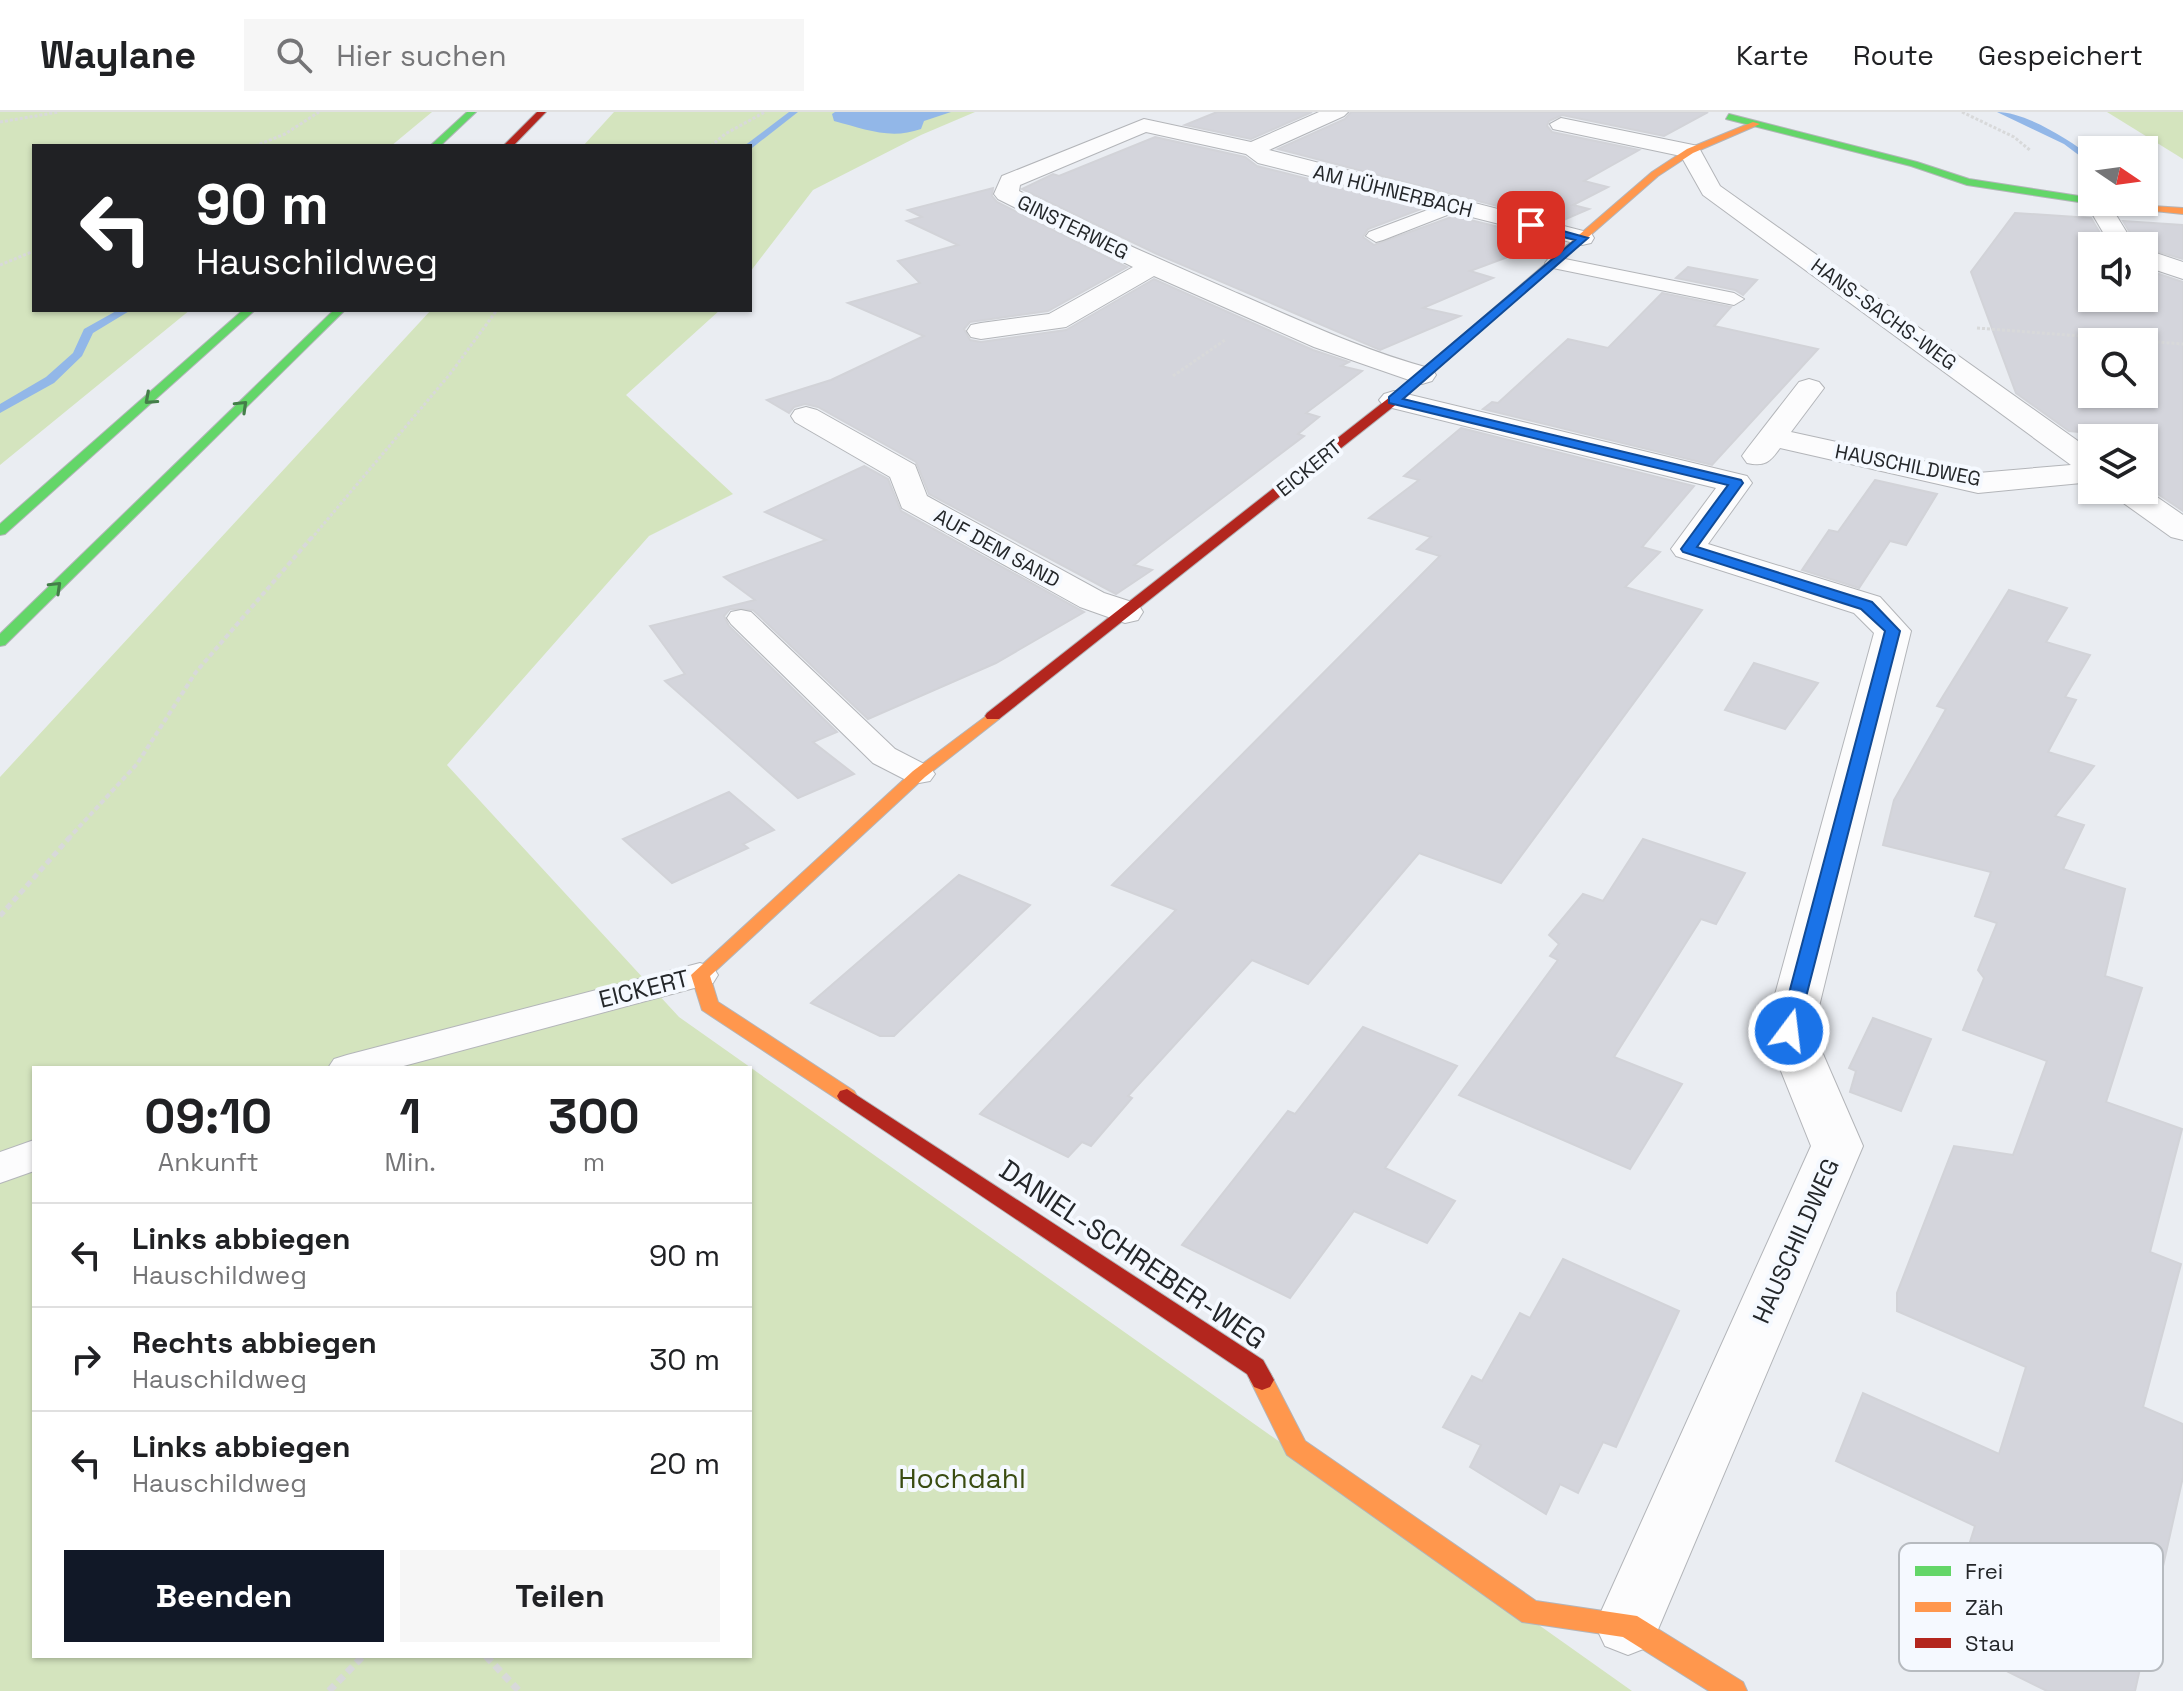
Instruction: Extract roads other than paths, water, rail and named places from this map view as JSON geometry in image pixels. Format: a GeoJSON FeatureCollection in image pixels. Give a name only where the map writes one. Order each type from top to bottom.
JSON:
{"type":"FeatureCollection","features":[{"type":"Feature","properties":{"kind":"main road"},"geometry":{"type":"LineString","coordinates":[[437,144],[472,112]]}},
{"type":"Feature","properties":{"kind":"main road"},"geometry":{"type":"LineString","coordinates":[[510,144],[542,112]]}},
{"type":"Feature","properties":{"kind":"main road"},"geometry":{"type":"LineString","coordinates":[[1707,112],[1914,164],[1967,182],[2078,198]]}},
{"type":"Feature","properties":{"kind":"main road","name":"EICKERT"},"geometry":{"type":"LineString","coordinates":[[700,975],[919,774],[1408,388],[1655,174],[1690,151],[1756,124]]}},
{"type":"Feature","properties":{"kind":"main road"},"geometry":{"type":"LineString","coordinates":[[2158,198],[2183,200]]}},
{"type":"Feature","properties":{"kind":"main road"},"geometry":{"type":"LineString","coordinates":[[2158,208],[2183,211]]}},
{"type":"Feature","properties":{"kind":"main road"},"geometry":{"type":"LineString","coordinates":[[0,531],[248,312]]}},
{"type":"Feature","properties":{"kind":"main road"},"geometry":{"type":"LineString","coordinates":[[0,642],[338,312]]}},
{"type":"Feature","properties":{"kind":"main road","name":"DANIEL-SCHREBER-WEG"},"geometry":{"type":"LineString","coordinates":[[700,975],[709,1005],[1255,1367],[1296,1448],[1531,1613],[1628,1625],[1733,1691]]}},
{"type":"Feature","properties":{"kind":"street"},"geometry":{"type":"LineString","coordinates":[[1253,149],[1337,112]]}},
{"type":"Feature","properties":{"kind":"street"},"geometry":{"type":"LineString","coordinates":[[1537,137],[1583,114]]}},
{"type":"Feature","properties":{"kind":"street"},"geometry":{"type":"LineString","coordinates":[[1561,124],[1690,151]]}},
{"type":"Feature","properties":{"kind":"street","name":"AM HÜHNERBACH"},"geometry":{"type":"LineString","coordinates":[[1144,125],[1253,149],[1266,158],[1582,238]]}},
{"type":"Feature","properties":{"kind":"street","name":"GINSTERWEG"},"geometry":{"type":"LineString","coordinates":[[1144,125],[1010,181],[1006,194],[1153,266],[1389,367],[1408,388]]}},
{"type":"Feature","properties":{"kind":"street","name":"HANS-SACHS-WEG"},"geometry":{"type":"LineString","coordinates":[[1690,151],[1711,190],[2078,456]]}},
{"type":"Feature","properties":{"kind":"street"},"geometry":{"type":"LineString","coordinates":[[2158,262],[2183,271]]}},
{"type":"Feature","properties":{"kind":"street","name":"GINSTERWEG"},"geometry":{"type":"LineString","coordinates":[[981,331],[1056,321],[1153,266]]}},
{"type":"Feature","properties":{"kind":"street"},"geometry":{"type":"LineString","coordinates":[[1408,388],[1736,483]]}},
{"type":"Feature","properties":{"kind":"street","name":"HAUSCHILDWEG"},"geometry":{"type":"LineString","coordinates":[[1628,1625],[1837,1146],[1789,1031],[1893,631],[1867,605],[1688,549],[1809,388]]}},
{"type":"Feature","properties":{"kind":"street","name":"AUF DEM SAND"},"geometry":{"type":"LineString","coordinates":[[806,416],[904,472],[913,501],[1092,600],[1125,612]]}},
{"type":"Feature","properties":{"kind":"street","name":"HAUSCHILDWEG"},"geometry":{"type":"LineString","coordinates":[[1773,437],[1978,483],[2078,474]]}},
{"type":"Feature","properties":{"kind":"street"},"geometry":{"type":"LineString","coordinates":[[2146,504],[2183,530]]}},
{"type":"Feature","properties":{"kind":"lane"},"geometry":{"type":"LineString","coordinates":[[1376,236],[1454,206]]}},
{"type":"Feature","properties":{"kind":"lane"},"geometry":{"type":"LineString","coordinates":[[1555,263],[1734,299]]}},
{"type":"Feature","properties":{"kind":"lane"},"geometry":{"type":"LineString","coordinates":[[741,618],[884,756],[919,774]]}},
{"type":"Feature","properties":{"kind":"lane","name":"EICKERT"},"geometry":{"type":"LineString","coordinates":[[355,1066],[700,975]]}},
{"type":"Feature","properties":{"kind":"lane"},"geometry":{"type":"LineString","coordinates":[[0,1168],[32,1156]]}},
{"type":"Feature","properties":{"kind":"water"},"geometry":{"type":"Polygon","coordinates":[[[951,112],[924,121],[921,129],[899,134],[834,121],[832,114],[951,112]]]}},
{"type":"Feature","properties":{"kind":"waterway"},"geometry":{"type":"LineString","coordinates":[[752,144],[794,112]]}},
{"type":"Feature","properties":{"kind":"waterway"},"geometry":{"type":"LineString","coordinates":[[2001,112],[2067,142],[2078,151]]}},
{"type":"Feature","properties":{"kind":"waterway"},"geometry":{"type":"LineString","coordinates":[[0,409],[50,380],[78,354],[88,331],[122,312]]}},
{"type":"Feature","properties":{"kind":"park label","name":"Hochdahl"},"geometry":{"type":"Point","coordinates":[962,1478]}}]}
